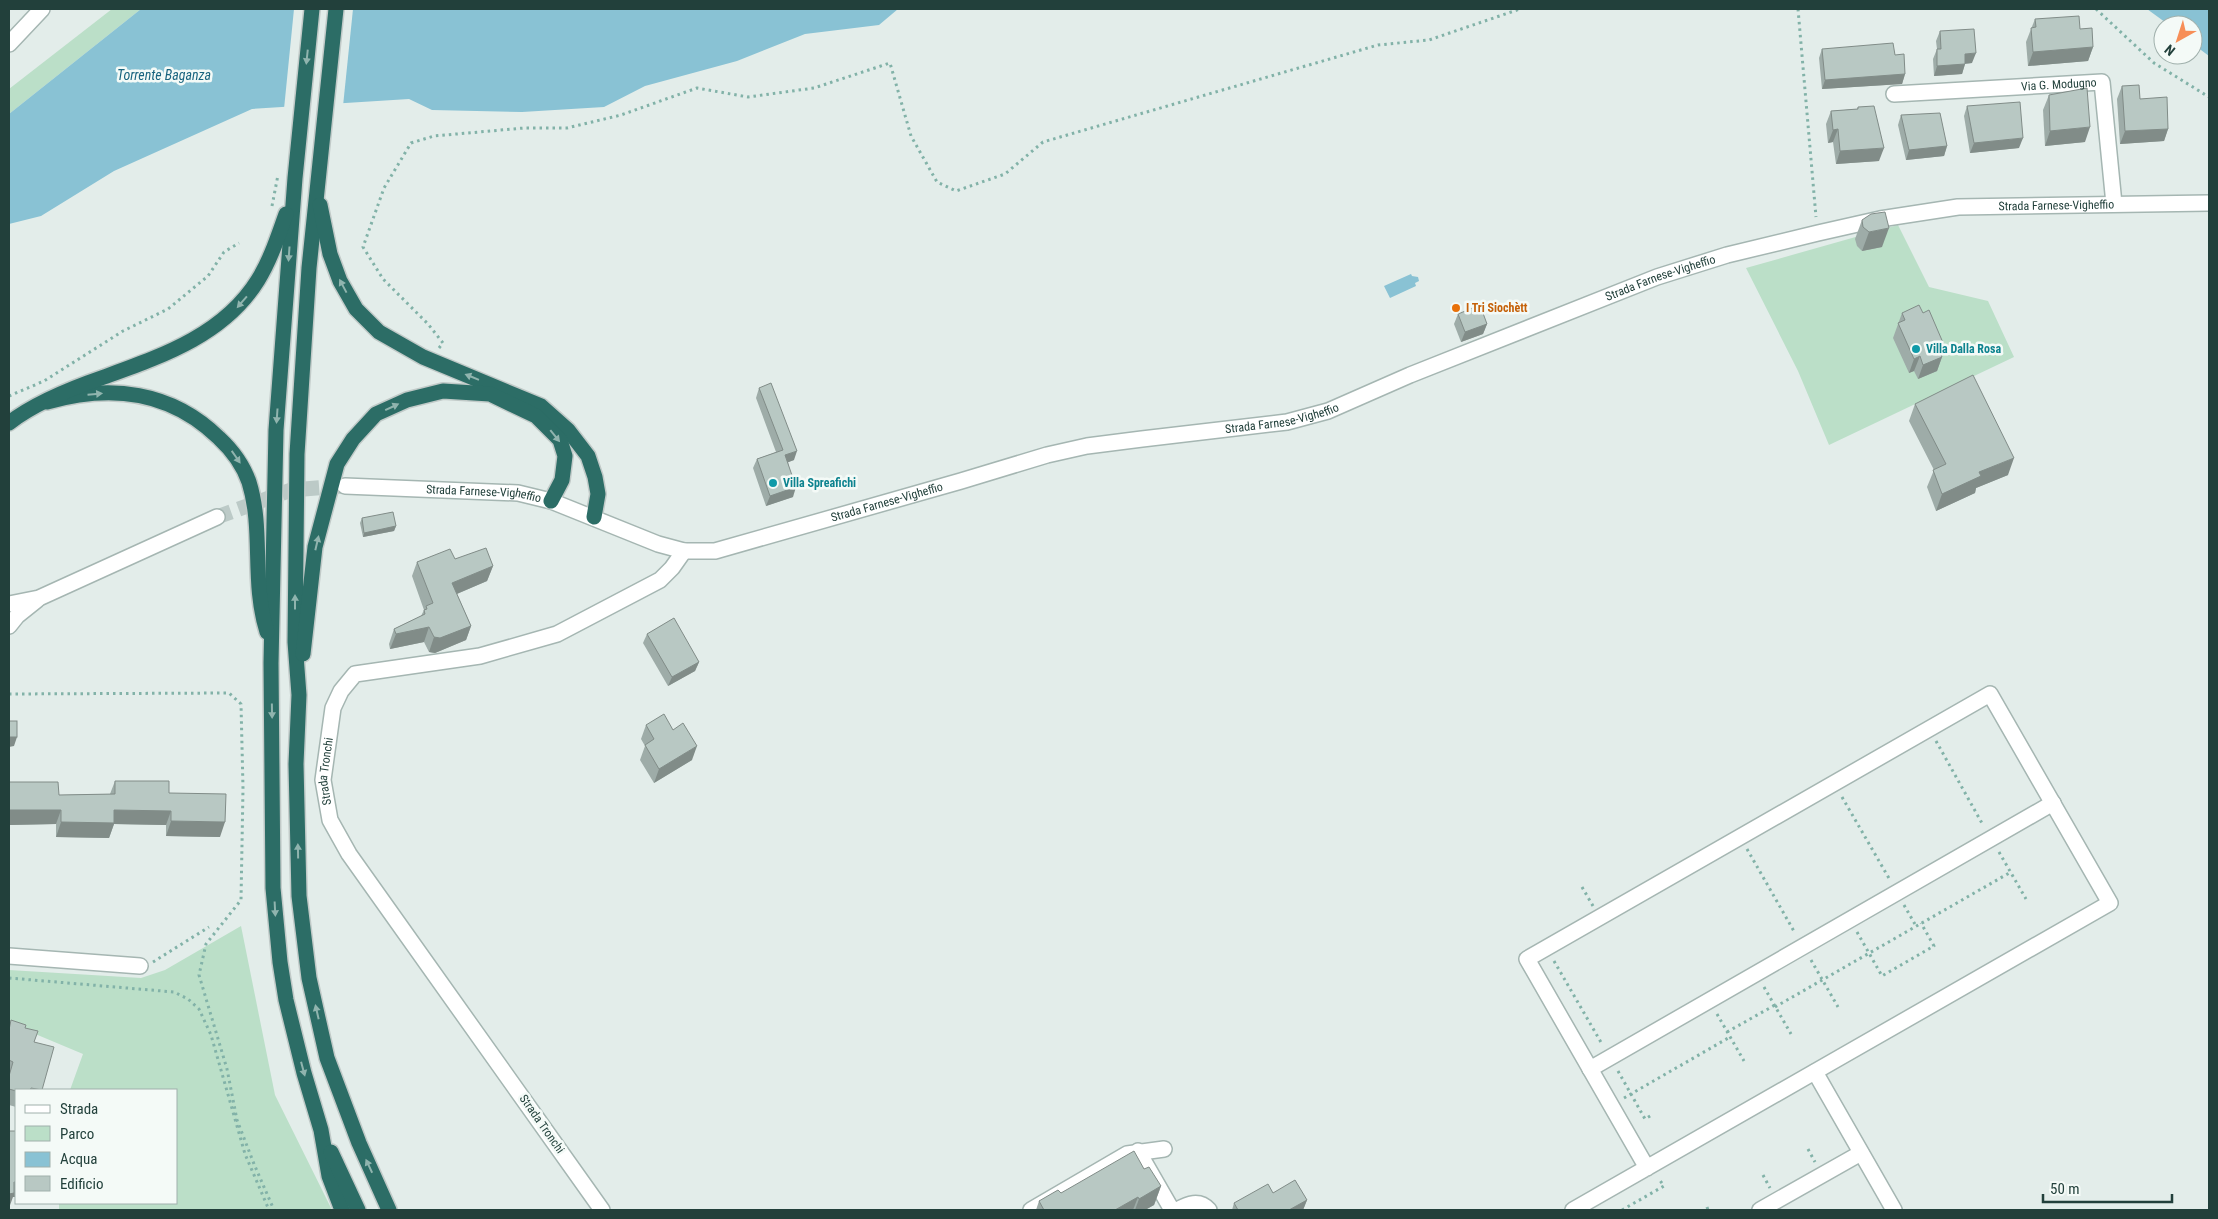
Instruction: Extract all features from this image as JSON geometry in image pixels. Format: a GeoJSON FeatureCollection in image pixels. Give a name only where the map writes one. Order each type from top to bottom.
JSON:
{"type":"FeatureCollection","features":[{"type":"Feature","properties":{"kind":"highway"},"geometry":{"type":"LineString","coordinates":[[312,9],[297,153],[276,430],[271,663],[273,859],[276,925],[286,1000],[322,1136],[329,1176],[342,1210]]}},
{"type":"Feature","properties":{"kind":"highway"},"geometry":{"type":"LineString","coordinates":[[298,695],[295,642],[297,464],[304,332],[336,9]]}},
{"type":"Feature","properties":{"kind":"highway"},"geometry":{"type":"LineString","coordinates":[[9,424],[78,386],[184,345],[224,320],[248,295],[267,265],[287,213],[295,178]]}},
{"type":"Feature","properties":{"kind":"highway"},"geometry":{"type":"LineString","coordinates":[[317,189],[330,254],[340,281],[356,310],[379,332],[423,357],[541,406],[548,412],[568,430],[588,456],[598,494],[594,517]]}},
{"type":"Feature","properties":{"kind":"highway"},"geometry":{"type":"LineString","coordinates":[[389,1210],[359,1144],[327,1058],[309,978],[299,896],[296,764],[298,695],[315,547],[337,464],[353,439],[376,414],[406,400],[443,391],[490,394],[536,416],[560,440],[565,456],[562,480],[552,500]]}},
{"type":"Feature","properties":{"kind":"highway"},"geometry":{"type":"LineString","coordinates":[[47,402],[112,393],[145,396],[175,406],[188,413],[213,432],[232,452],[244,472],[251,492],[257,538],[258,595],[270,642],[271,663]]}},
{"type":"Feature","properties":{"kind":"highway"},"geometry":{"type":"LineString","coordinates":[[314,1108],[335,1161],[358,1210]]}},
{"type":"Feature","properties":{"kind":"street"},"geometry":{"type":"LineString","coordinates":[[9,44],[42,9]]}},
{"type":"Feature","properties":{"kind":"street","name":"Via G. Modugno"},"geometry":{"type":"LineString","coordinates":[[1894,94],[2102,82],[2114,204]]}},
{"type":"Feature","properties":{"kind":"street","name":"Strada Farnese-Vigheffio"},"geometry":{"type":"LineString","coordinates":[[345,486],[518,493],[552,500],[658,544],[684,552],[715,551],[961,482],[1047,455],[1087,446],[1287,422],[1328,411],[1410,375],[1658,277],[1727,255],[1818,233],[1880,219],[1958,207],[2209,203]]}},
{"type":"Feature","properties":{"kind":"street"},"geometry":{"type":"LineString","coordinates":[[9,604],[39,598],[217,517]]}},
{"type":"Feature","properties":{"kind":"street","name":"Strada Tronchi"},"geometry":{"type":"LineString","coordinates":[[602,1210],[350,854],[330,820],[323,780],[333,708],[340,690],[355,674],[480,656],[557,634],[660,580],[684,552]]}},
{"type":"Feature","properties":{"kind":"street"},"geometry":{"type":"LineString","coordinates":[[9,626],[16,616],[39,598]]}},
{"type":"Feature","properties":{"kind":"street"},"geometry":{"type":"LineString","coordinates":[[1573,1210],[1649,1167],[2110,903],[1990,694],[1527,959],[1649,1167]]}},
{"type":"Feature","properties":{"kind":"street"},"geometry":{"type":"LineString","coordinates":[[1590,1069],[2053,803]]}},
{"type":"Feature","properties":{"kind":"street"},"geometry":{"type":"LineString","coordinates":[[9,956],[140,966]]}},
{"type":"Feature","properties":{"kind":"street"},"geometry":{"type":"LineString","coordinates":[[1815,1072],[1894,1210]]}},
{"type":"Feature","properties":{"kind":"street"},"geometry":{"type":"LineString","coordinates":[[1031,1210],[1122,1157],[1138,1152],[1164,1149]]}},
{"type":"Feature","properties":{"kind":"street"},"geometry":{"type":"LineString","coordinates":[[1138,1152],[1172,1210]]}},
{"type":"Feature","properties":{"kind":"street"},"geometry":{"type":"LineString","coordinates":[[1760,1210],[1861,1153]]}},
{"type":"Feature","properties":{"kind":"street"},"geometry":{"type":"LineString","coordinates":[[1177,1210],[1188,1204],[1197,1203],[1209,1210]]}},
{"type":"Feature","properties":{"kind":"path"},"geometry":{"type":"LineString","coordinates":[[436,352],[443,343],[428,324],[382,279],[363,247],[384,188],[411,144],[434,136],[524,128],[567,128],[621,115],[697,88],[748,97],[814,88],[890,63],[911,136],[937,182],[956,192],[1005,174],[1043,142],[1378,45],[1429,40],[1520,9]]}},
{"type":"Feature","properties":{"kind":"path"},"geometry":{"type":"LineString","coordinates":[[1798,9],[1818,233]]}},
{"type":"Feature","properties":{"kind":"path"},"geometry":{"type":"LineString","coordinates":[[2096,9],[2154,63],[2209,97]]}},
{"type":"Feature","properties":{"kind":"path"},"geometry":{"type":"LineString","coordinates":[[272,208],[278,172]]}},
{"type":"Feature","properties":{"kind":"path"},"geometry":{"type":"LineString","coordinates":[[9,396],[44,382],[123,331],[168,310],[208,276],[224,252],[239,243]]}},
{"type":"Feature","properties":{"kind":"path"},"geometry":{"type":"LineString","coordinates":[[9,694],[229,693],[242,704],[241,900],[206,944],[198,975],[227,1069],[237,1120],[274,1210]]}},
{"type":"Feature","properties":{"kind":"path"},"geometry":{"type":"LineString","coordinates":[[1931,733],[2026,899]]}},
{"type":"Feature","properties":{"kind":"path"},"geometry":{"type":"LineString","coordinates":[[1841,795],[1916,926]]}},
{"type":"Feature","properties":{"kind":"path"},"geometry":{"type":"LineString","coordinates":[[1743,841],[1838,1007]]}},
{"type":"Feature","properties":{"kind":"path"},"geometry":{"type":"LineString","coordinates":[[1727,1032],[1870,953],[2010,872]]}},
{"type":"Feature","properties":{"kind":"path"},"geometry":{"type":"LineString","coordinates":[[1582,887],[1596,912]]}},
{"type":"Feature","properties":{"kind":"path"},"geometry":{"type":"LineString","coordinates":[[1850,920],[1882,976],[1934,946],[1921,923]]}},
{"type":"Feature","properties":{"kind":"path"},"geometry":{"type":"LineString","coordinates":[[140,966],[155,961],[209,927]]}},
{"type":"Feature","properties":{"kind":"path"},"geometry":{"type":"LineString","coordinates":[[1547,947],[1645,1118],[1652,1115]]}},
{"type":"Feature","properties":{"kind":"path"},"geometry":{"type":"LineString","coordinates":[[9,978],[174,992],[188,999],[199,1009],[211,1035],[246,1154],[269,1210]]}},
{"type":"Feature","properties":{"kind":"path"},"geometry":{"type":"LineString","coordinates":[[1762,984],[1791,1034]]}},
{"type":"Feature","properties":{"kind":"path"},"geometry":{"type":"LineString","coordinates":[[1715,1011],[1744,1061]]}},
{"type":"Feature","properties":{"kind":"path"},"geometry":{"type":"LineString","coordinates":[[1616,1103],[1730,1037]]}},
{"type":"Feature","properties":{"kind":"path"},"geometry":{"type":"LineString","coordinates":[[1808,1149],[1819,1169]]}},
{"type":"Feature","properties":{"kind":"path"},"geometry":{"type":"LineString","coordinates":[[1622,1210],[1664,1186],[1649,1167]]}},
{"type":"Feature","properties":{"kind":"green space"},"geometry":{"type":"Polygon","coordinates":[[[112,9],[141,9],[9,114],[9,89],[112,9]]]}},
{"type":"Feature","properties":{"kind":"green space"},"geometry":{"type":"Polygon","coordinates":[[[1898,225],[1929,287],[1988,301],[2014,357],[1829,445],[1798,371],[1746,268],[1898,225]]]}},
{"type":"Feature","properties":{"kind":"green space"},"geometry":{"type":"Polygon","coordinates":[[[241,926],[275,1095],[332,1210],[59,1210],[59,1204],[178,1204],[178,1089],[70,1089],[83,1054],[9,1023],[9,970],[141,978],[165,970],[241,926]]]}},
{"type":"Feature","properties":{"kind":"water","name":"Torrente Baganza"},"geometry":{"type":"Polygon","coordinates":[[[141,9],[898,9],[879,25],[805,34],[737,61],[645,86],[604,107],[522,112],[432,110],[409,99],[252,109],[114,171],[41,216],[9,224],[9,114],[141,9]]]}},
{"type":"Feature","properties":{"kind":"water"},"geometry":{"type":"Polygon","coordinates":[[[2147,9],[2209,9],[2209,56],[2203,52],[2203,15],[2155,15],[2147,9]]]}},
{"type":"Feature","properties":{"kind":"water"},"geometry":{"type":"Polygon","coordinates":[[[1411,274],[1418,277],[1419,281],[1415,283],[1416,286],[1390,298],[1384,286],[1411,274]]]}},
{"type":"Feature","properties":{"kind":"pier"},"geometry":{"type":"Polygon","coordinates":[[[294,9],[353,9],[343,106],[284,109],[294,9]]]}},
{"type":"Feature","properties":{"kind":"building"},"geometry":{"type":"Polygon","coordinates":[[[2079,16],[2080,29],[2092,28],[2093,47],[2033,52],[2031,28],[2036,27],[2035,19],[2079,16]]]}},
{"type":"Feature","properties":{"kind":"building"},"geometry":{"type":"Polygon","coordinates":[[[1974,29],[1976,53],[1965,54],[1965,64],[1937,66],[1937,49],[1941,49],[1940,31],[1974,29]]]}},
{"type":"Feature","properties":{"kind":"building"},"geometry":{"type":"Polygon","coordinates":[[[1893,43],[1895,55],[1904,54],[1905,74],[1825,80],[1822,49],[1893,43]]]}},
{"type":"Feature","properties":{"kind":"building"},"geometry":{"type":"Polygon","coordinates":[[[2139,85],[2140,99],[2167,97],[2168,129],[2125,131],[2122,86],[2139,85]]]}},
{"type":"Feature","properties":{"kind":"building"},"geometry":{"type":"Polygon","coordinates":[[[2087,88],[2090,127],[2050,131],[2049,95],[2087,88]]]}},
{"type":"Feature","properties":{"kind":"building"},"geometry":{"type":"Polygon","coordinates":[[[2020,102],[2023,138],[1974,143],[1967,106],[2020,102]]]}},
{"type":"Feature","properties":{"kind":"building"},"geometry":{"type":"Polygon","coordinates":[[[1874,106],[1884,148],[1840,151],[1838,129],[1833,130],[1831,111],[1874,106]]]}},
{"type":"Feature","properties":{"kind":"building"},"geometry":{"type":"Polygon","coordinates":[[[1940,113],[1947,146],[1909,150],[1901,115],[1940,113]]]}},
{"type":"Feature","properties":{"kind":"building"},"geometry":{"type":"Polygon","coordinates":[[[1885,212],[1889,228],[1869,232],[1863,227],[1862,220],[1871,214],[1885,212]]]}},
{"type":"Feature","properties":{"kind":"building"},"geometry":{"type":"Polygon","coordinates":[[[1480,305],[1487,324],[1465,332],[1458,314],[1480,305]]]}},
{"type":"Feature","properties":{"kind":"building"},"geometry":{"type":"Polygon","coordinates":[[[1919,305],[1923,313],[1929,310],[1944,345],[1938,347],[1942,357],[1923,365],[1920,356],[1914,359],[1898,323],[1905,320],[1902,313],[1919,305]]]}},
{"type":"Feature","properties":{"kind":"building"},"geometry":{"type":"Polygon","coordinates":[[[1973,375],[2014,458],[1979,472],[1981,476],[1942,494],[1933,470],[1946,464],[1915,404],[1973,375]]]}},
{"type":"Feature","properties":{"kind":"building"},"geometry":{"type":"Polygon","coordinates":[[[771,383],[797,451],[785,455],[796,487],[770,496],[757,459],[783,450],[759,388],[771,383]]]}},
{"type":"Feature","properties":{"kind":"building"},"geometry":{"type":"Polygon","coordinates":[[[393,512],[396,526],[364,533],[362,518],[393,512]]]}},
{"type":"Feature","properties":{"kind":"building"},"geometry":{"type":"Polygon","coordinates":[[[486,548],[493,566],[452,583],[471,626],[440,638],[434,637],[429,627],[396,634],[394,629],[425,614],[426,606],[433,603],[417,562],[450,549],[455,559],[486,548]]]}},
{"type":"Feature","properties":{"kind":"building"},"geometry":{"type":"Polygon","coordinates":[[[674,618],[699,662],[672,677],[647,634],[674,618]]]}},
{"type":"Feature","properties":{"kind":"building"},"geometry":{"type":"Polygon","coordinates":[[[664,714],[673,730],[683,723],[697,746],[659,769],[645,745],[654,739],[646,725],[664,714]]]}},
{"type":"Feature","properties":{"kind":"building"},"geometry":{"type":"Polygon","coordinates":[[[9,721],[17,721],[17,737],[9,737],[9,721]]]}},
{"type":"Feature","properties":{"kind":"building"},"geometry":{"type":"Polygon","coordinates":[[[115,781],[169,781],[169,793],[226,794],[225,822],[171,821],[171,811],[114,810],[114,823],[61,822],[61,810],[9,810],[9,782],[58,782],[59,795],[115,794],[115,781]]]}},
{"type":"Feature","properties":{"kind":"building"},"geometry":{"type":"Polygon","coordinates":[[[11,1020],[26,1025],[25,1028],[38,1031],[34,1042],[54,1047],[42,1089],[15,1089],[15,1091],[9,1089],[9,1076],[13,1062],[9,1060],[11,1020]]]}},
{"type":"Feature","properties":{"kind":"building"},"geometry":{"type":"Polygon","coordinates":[[[9,1131],[15,1131],[14,1193],[9,1194],[9,1131]]]}},
{"type":"Feature","properties":{"kind":"building"},"geometry":{"type":"Polygon","coordinates":[[[1134,1151],[1144,1169],[1149,1167],[1161,1186],[1115,1210],[1044,1210],[1039,1201],[1058,1190],[1061,1193],[1134,1151]]]}},
{"type":"Feature","properties":{"kind":"building"},"geometry":{"type":"Polygon","coordinates":[[[1295,1180],[1307,1200],[1289,1210],[1238,1210],[1234,1203],[1268,1184],[1273,1193],[1295,1180]]]}},
{"type":"Feature","properties":{"kind":"tunnel"},"geometry":{"type":"LineString","coordinates":[[217,517],[291,490],[343,486]]}},
{"type":"Feature","properties":{"kind":"place","name":"I Tri Siochètt"},"geometry":{"type":"Point","coordinates":[1456,308]}},
{"type":"Feature","properties":{"kind":"place","name":"Villa Dalla Rosa"},"geometry":{"type":"Point","coordinates":[1916,349]}},
{"type":"Feature","properties":{"kind":"place","name":"Villa Spreafichi"},"geometry":{"type":"Point","coordinates":[773,483]}}]}
